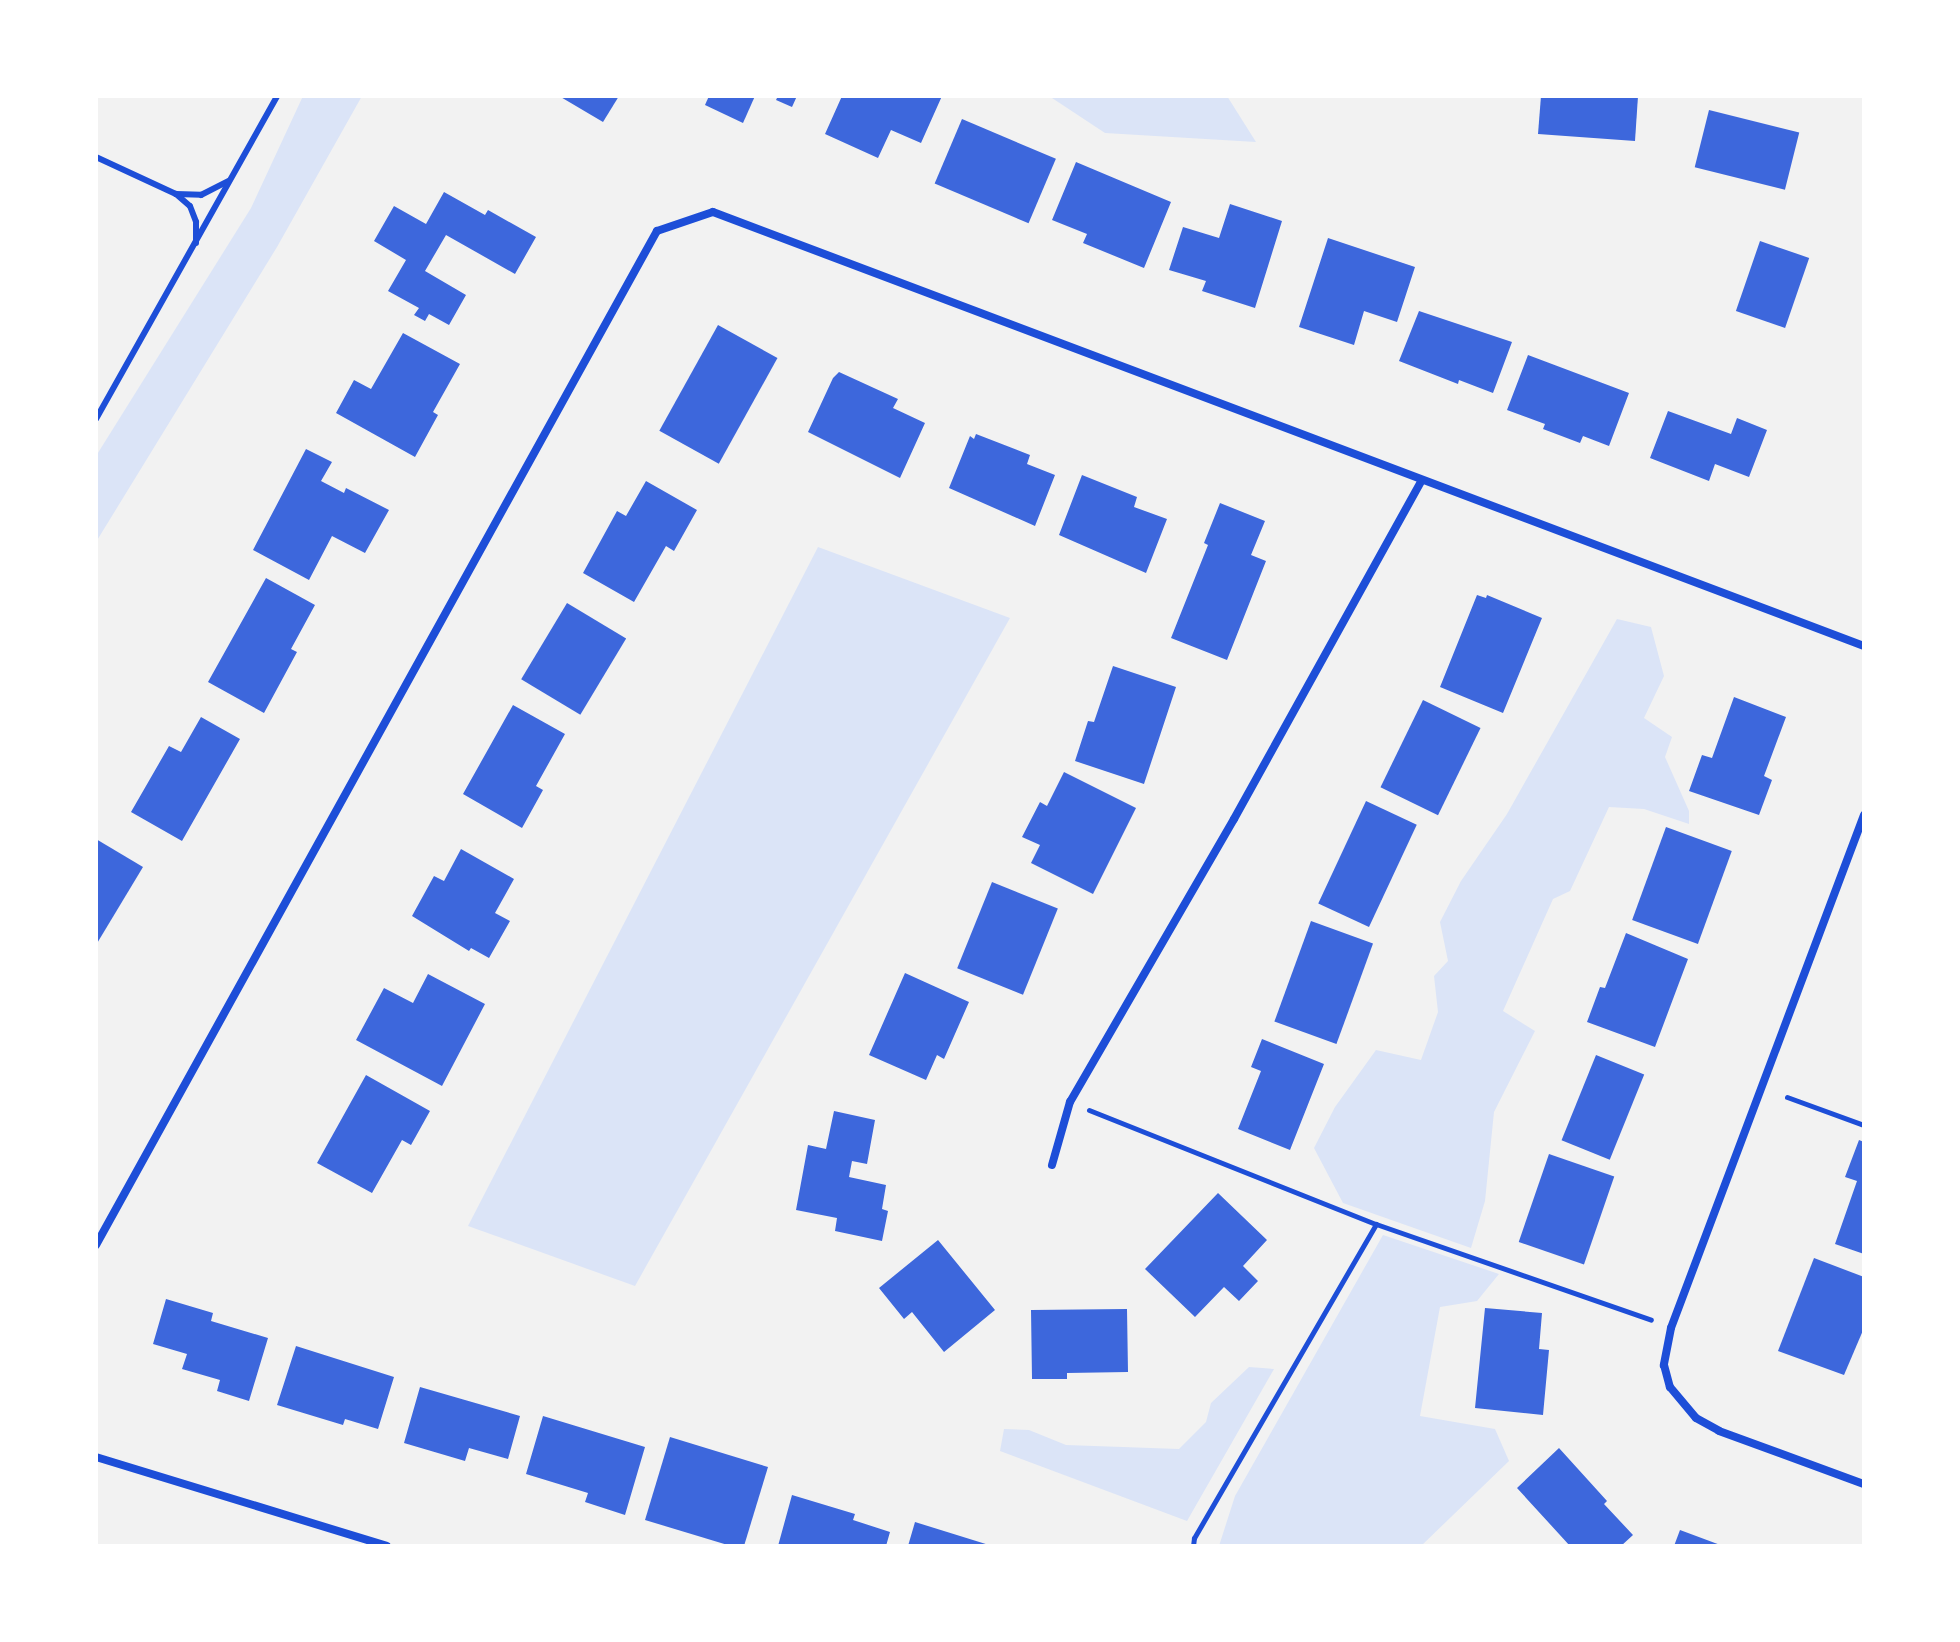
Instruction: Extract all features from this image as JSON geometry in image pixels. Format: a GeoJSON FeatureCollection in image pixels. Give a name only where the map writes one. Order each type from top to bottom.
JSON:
{"type":"FeatureCollection","features":[{"type":"Feature","properties":{"kind":"street"},"geometry":{"type":"LineString","coordinates":[[96,1245],[657,231],[713,212],[1864,646]]}},
{"type":"Feature","properties":{"kind":"street"},"geometry":{"type":"LineString","coordinates":[[1052,1165],[1070,1102],[1241,806],[1421,481]]}},
{"type":"Feature","properties":{"kind":"street"},"geometry":{"type":"LineString","coordinates":[[1864,815],[1671,1328],[1664,1365],[1670,1387],[1696,1418],[1719,1431],[1864,1484]]}},
{"type":"Feature","properties":{"kind":"street"},"geometry":{"type":"LineString","coordinates":[[96,1457],[387,1546]]}},
{"type":"Feature","properties":{"kind":"lane"},"geometry":{"type":"LineString","coordinates":[[96,419],[196,246],[277,96]]}},
{"type":"Feature","properties":{"kind":"lane"},"geometry":{"type":"LineString","coordinates":[[96,157],[176,194],[190,206],[196,222],[196,246]]}},
{"type":"Feature","properties":{"kind":"lane"},"geometry":{"type":"LineString","coordinates":[[176,194],[201,195],[231,180]]}},
{"type":"Feature","properties":{"kind":"path"},"geometry":{"type":"LineString","coordinates":[[1787,1097],[1864,1125]]}},
{"type":"Feature","properties":{"kind":"path"},"geometry":{"type":"LineString","coordinates":[[1070,1102],[1376,1224],[1671,1328]]}},
{"type":"Feature","properties":{"kind":"path"},"geometry":{"type":"LineString","coordinates":[[1193,1546],[1194,1538],[1376,1224]]}},
{"type":"Feature","properties":{"kind":"shaded area"},"geometry":{"type":"Polygon","coordinates":[[[303,96],[362,96],[277,247],[96,542],[96,456],[251,208],[303,96]]]}},
{"type":"Feature","properties":{"kind":"shaded area"},"geometry":{"type":"Polygon","coordinates":[[[1049,96],[1227,96],[1256,142],[1105,133],[1049,96]]]}},
{"type":"Feature","properties":{"kind":"shaded area"},"geometry":{"type":"Polygon","coordinates":[[[818,547],[1010,618],[635,1286],[468,1226],[818,547]]]}},
{"type":"Feature","properties":{"kind":"shaded area"},"geometry":{"type":"Polygon","coordinates":[[[1617,619],[1651,627],[1664,676],[1644,718],[1672,737],[1665,757],[1689,811],[1689,824],[1644,809],[1609,807],[1570,891],[1553,899],[1503,1011],[1535,1031],[1494,1112],[1485,1201],[1471,1248],[1343,1203],[1314,1148],[1335,1107],[1376,1050],[1421,1060],[1438,1012],[1434,976],[1448,961],[1440,922],[1461,881],[1507,814],[1617,619]]]}},
{"type":"Feature","properties":{"kind":"shaded area"},"geometry":{"type":"Polygon","coordinates":[[[1383,1235],[1499,1274],[1477,1301],[1440,1307],[1420,1416],[1495,1429],[1509,1461],[1421,1546],[1219,1546],[1235,1496],[1383,1235]]]}},
{"type":"Feature","properties":{"kind":"shaded area"},"geometry":{"type":"Polygon","coordinates":[[[1249,1367],[1274,1369],[1187,1521],[1000,1451],[1004,1429],[1029,1430],[1066,1445],[1179,1449],[1206,1422],[1211,1403],[1249,1367]]]}},
{"type":"Feature","properties":{"kind":"building"},"geometry":{"type":"Polygon","coordinates":[[[559,96],[619,96],[603,122],[559,96]]]}},
{"type":"Feature","properties":{"kind":"building"},"geometry":{"type":"Polygon","coordinates":[[[709,96],[755,96],[743,123],[705,105],[709,96]]]}},
{"type":"Feature","properties":{"kind":"building"},"geometry":{"type":"Polygon","coordinates":[[[778,96],[797,96],[792,107],[776,100],[778,96]]]}},
{"type":"Feature","properties":{"kind":"building"},"geometry":{"type":"Polygon","coordinates":[[[842,96],[942,96],[921,143],[891,130],[878,158],[825,134],[842,96]]]}},
{"type":"Feature","properties":{"kind":"building"},"geometry":{"type":"Polygon","coordinates":[[[1541,96],[1638,96],[1635,141],[1538,134],[1541,96]]]}},
{"type":"Feature","properties":{"kind":"building"},"geometry":{"type":"Polygon","coordinates":[[[1709,110],[1799,132],[1785,190],[1695,167],[1709,110]]]}},
{"type":"Feature","properties":{"kind":"building"},"geometry":{"type":"Polygon","coordinates":[[[962,119],[1056,159],[1029,223],[935,183],[962,119]]]}},
{"type":"Feature","properties":{"kind":"building"},"geometry":{"type":"Polygon","coordinates":[[[1076,162],[1171,202],[1144,268],[1083,243],[1087,234],[1052,220],[1076,162]]]}},
{"type":"Feature","properties":{"kind":"building"},"geometry":{"type":"Polygon","coordinates":[[[444,192],[485,215],[488,210],[536,237],[515,274],[446,235],[425,271],[466,295],[449,325],[429,314],[425,321],[414,315],[419,308],[388,291],[406,260],[374,241],[394,206],[426,224],[444,192]]]}},
{"type":"Feature","properties":{"kind":"building"},"geometry":{"type":"Polygon","coordinates":[[[1230,204],[1282,221],[1255,308],[1202,291],[1206,281],[1169,270],[1183,227],[1219,238],[1230,204]]]}},
{"type":"Feature","properties":{"kind":"building"},"geometry":{"type":"Polygon","coordinates":[[[1328,238],[1415,267],[1397,322],[1364,311],[1354,345],[1299,327],[1328,238]]]}},
{"type":"Feature","properties":{"kind":"building"},"geometry":{"type":"Polygon","coordinates":[[[1760,241],[1809,258],[1785,328],[1736,311],[1760,241]]]}},
{"type":"Feature","properties":{"kind":"building"},"geometry":{"type":"Polygon","coordinates":[[[1419,311],[1512,342],[1493,393],[1459,380],[1458,384],[1399,361],[1419,311]]]}},
{"type":"Feature","properties":{"kind":"building"},"geometry":{"type":"Polygon","coordinates":[[[718,325],[777,358],[719,464],[659,431],[718,325]]]}},
{"type":"Feature","properties":{"kind":"building"},"geometry":{"type":"Polygon","coordinates":[[[403,333],[460,364],[433,412],[438,415],[415,457],[336,413],[354,380],[371,389],[403,333]]]}},
{"type":"Feature","properties":{"kind":"building"},"geometry":{"type":"Polygon","coordinates":[[[1528,355],[1629,393],[1609,446],[1583,436],[1580,443],[1543,429],[1545,424],[1507,410],[1528,355]]]}},
{"type":"Feature","properties":{"kind":"building"},"geometry":{"type":"Polygon","coordinates":[[[839,372],[898,399],[893,408],[925,423],[900,478],[808,432],[833,378],[839,372]]]}},
{"type":"Feature","properties":{"kind":"building"},"geometry":{"type":"Polygon","coordinates":[[[1668,411],[1731,434],[1737,418],[1767,430],[1749,477],[1715,464],[1709,481],[1650,458],[1668,411]]]}},
{"type":"Feature","properties":{"kind":"building"},"geometry":{"type":"Polygon","coordinates":[[[976,434],[1030,455],[1027,464],[1055,475],[1035,526],[949,488],[970,436],[974,439],[976,434]]]}},
{"type":"Feature","properties":{"kind":"building"},"geometry":{"type":"Polygon","coordinates":[[[306,449],[332,462],[321,481],[344,493],[346,488],[389,510],[365,553],[332,536],[309,580],[253,550],[306,449]]]}},
{"type":"Feature","properties":{"kind":"building"},"geometry":{"type":"Polygon","coordinates":[[[1082,475],[1137,497],[1134,507],[1167,519],[1146,573],[1059,535],[1082,475]]]}},
{"type":"Feature","properties":{"kind":"building"},"geometry":{"type":"Polygon","coordinates":[[[646,481],[697,510],[674,551],[666,546],[634,602],[583,573],[617,511],[626,516],[646,481]]]}},
{"type":"Feature","properties":{"kind":"building"},"geometry":{"type":"Polygon","coordinates":[[[1220,503],[1265,521],[1251,555],[1266,561],[1227,660],[1171,638],[1208,545],[1204,543],[1220,503]]]}},
{"type":"Feature","properties":{"kind":"building"},"geometry":{"type":"Polygon","coordinates":[[[266,578],[315,605],[291,649],[297,652],[264,713],[208,682],[266,578]]]}},
{"type":"Feature","properties":{"kind":"building"},"geometry":{"type":"Polygon","coordinates":[[[1477,595],[1486,598],[1487,595],[1542,618],[1503,713],[1440,687],[1477,595]]]}},
{"type":"Feature","properties":{"kind":"building"},"geometry":{"type":"Polygon","coordinates":[[[567,603],[626,639],[580,715],[521,679],[567,603]]]}},
{"type":"Feature","properties":{"kind":"building"},"geometry":{"type":"Polygon","coordinates":[[[1113,666],[1176,687],[1144,784],[1075,761],[1088,721],[1094,722],[1113,666]]]}},
{"type":"Feature","properties":{"kind":"building"},"geometry":{"type":"Polygon","coordinates":[[[1734,697],[1786,717],[1764,776],[1772,780],[1759,815],[1689,791],[1702,755],[1712,758],[1734,697]]]}},
{"type":"Feature","properties":{"kind":"building"},"geometry":{"type":"Polygon","coordinates":[[[1423,700],[1481,728],[1438,815],[1380,787],[1423,700]]]}},
{"type":"Feature","properties":{"kind":"building"},"geometry":{"type":"Polygon","coordinates":[[[513,705],[565,734],[536,786],[543,790],[522,828],[463,794],[513,705]]]}},
{"type":"Feature","properties":{"kind":"building"},"geometry":{"type":"Polygon","coordinates":[[[201,717],[240,739],[182,841],[131,812],[169,746],[181,752],[201,717]]]}},
{"type":"Feature","properties":{"kind":"building"},"geometry":{"type":"Polygon","coordinates":[[[1064,772],[1136,808],[1093,894],[1031,863],[1040,845],[1022,837],[1040,802],[1047,806],[1064,772]]]}},
{"type":"Feature","properties":{"kind":"building"},"geometry":{"type":"Polygon","coordinates":[[[1366,801],[1417,825],[1369,927],[1318,903],[1366,801]]]}},
{"type":"Feature","properties":{"kind":"building"},"geometry":{"type":"Polygon","coordinates":[[[1666,827],[1732,851],[1698,944],[1632,920],[1666,827]]]}},
{"type":"Feature","properties":{"kind":"building"},"geometry":{"type":"Polygon","coordinates":[[[96,839],[143,867],[96,945],[96,839]]]}},
{"type":"Feature","properties":{"kind":"building"},"geometry":{"type":"Polygon","coordinates":[[[461,849],[514,879],[495,913],[510,921],[489,958],[471,948],[469,951],[412,916],[434,876],[444,881],[461,849]]]}},
{"type":"Feature","properties":{"kind":"building"},"geometry":{"type":"Polygon","coordinates":[[[992,882],[1058,909],[1023,995],[957,968],[992,882]]]}},
{"type":"Feature","properties":{"kind":"building"},"geometry":{"type":"Polygon","coordinates":[[[1311,921],[1373,944],[1336,1044],[1274,1022],[1311,921]]]}},
{"type":"Feature","properties":{"kind":"building"},"geometry":{"type":"Polygon","coordinates":[[[1626,933],[1688,959],[1655,1047],[1587,1022],[1600,987],[1605,988],[1626,933]]]}},
{"type":"Feature","properties":{"kind":"building"},"geometry":{"type":"Polygon","coordinates":[[[905,973],[969,1002],[944,1059],[937,1055],[926,1080],[869,1055],[905,973]]]}},
{"type":"Feature","properties":{"kind":"building"},"geometry":{"type":"Polygon","coordinates":[[[428,974],[485,1004],[442,1086],[356,1040],[384,988],[413,1003],[428,974]]]}},
{"type":"Feature","properties":{"kind":"building"},"geometry":{"type":"Polygon","coordinates":[[[1262,1039],[1324,1064],[1290,1150],[1238,1129],[1261,1071],[1251,1067],[1262,1039]]]}},
{"type":"Feature","properties":{"kind":"building"},"geometry":{"type":"Polygon","coordinates":[[[1596,1055],[1644,1074],[1610,1160],[1562,1140],[1596,1055]]]}},
{"type":"Feature","properties":{"kind":"building"},"geometry":{"type":"Polygon","coordinates":[[[366,1075],[430,1111],[411,1145],[402,1140],[372,1193],[317,1163],[366,1075]]]}},
{"type":"Feature","properties":{"kind":"building"},"geometry":{"type":"Polygon","coordinates":[[[834,1111],[875,1120],[867,1164],[852,1161],[849,1177],[886,1185],[882,1209],[888,1211],[882,1241],[835,1231],[837,1218],[796,1210],[808,1145],[826,1149],[834,1111]]]}},
{"type":"Feature","properties":{"kind":"building"},"geometry":{"type":"Polygon","coordinates":[[[1859,1140],[1864,1142],[1864,1254],[1835,1244],[1857,1181],[1845,1177],[1859,1140]]]}},
{"type":"Feature","properties":{"kind":"building"},"geometry":{"type":"Polygon","coordinates":[[[1549,1154],[1614,1176],[1584,1264],[1519,1242],[1549,1154]]]}},
{"type":"Feature","properties":{"kind":"building"},"geometry":{"type":"Polygon","coordinates":[[[1218,1193],[1267,1240],[1243,1266],[1258,1281],[1239,1301],[1224,1287],[1195,1317],[1145,1269],[1218,1193]]]}},
{"type":"Feature","properties":{"kind":"building"},"geometry":{"type":"Polygon","coordinates":[[[938,1240],[995,1310],[944,1352],[912,1312],[904,1319],[879,1288],[938,1240]]]}},
{"type":"Feature","properties":{"kind":"building"},"geometry":{"type":"Polygon","coordinates":[[[1814,1258],[1864,1277],[1864,1328],[1844,1375],[1778,1351],[1814,1258]]]}},
{"type":"Feature","properties":{"kind":"building"},"geometry":{"type":"Polygon","coordinates":[[[166,1299],[213,1313],[211,1321],[268,1338],[249,1401],[217,1391],[220,1380],[182,1369],[187,1354],[153,1344],[166,1299]]]}},
{"type":"Feature","properties":{"kind":"building"},"geometry":{"type":"Polygon","coordinates":[[[1485,1308],[1542,1313],[1539,1349],[1549,1350],[1543,1415],[1475,1408],[1485,1308]]]}},
{"type":"Feature","properties":{"kind":"building"},"geometry":{"type":"Polygon","coordinates":[[[1127,1309],[1128,1372],[1067,1373],[1067,1379],[1032,1379],[1031,1310],[1127,1309]]]}},
{"type":"Feature","properties":{"kind":"building"},"geometry":{"type":"Polygon","coordinates":[[[296,1346],[394,1377],[378,1429],[345,1419],[343,1425],[277,1405],[296,1346]]]}},
{"type":"Feature","properties":{"kind":"building"},"geometry":{"type":"Polygon","coordinates":[[[420,1387],[520,1416],[508,1459],[469,1448],[465,1461],[404,1443],[420,1387]]]}},
{"type":"Feature","properties":{"kind":"building"},"geometry":{"type":"Polygon","coordinates":[[[543,1416],[645,1447],[625,1515],[585,1502],[588,1493],[526,1474],[543,1416]]]}},
{"type":"Feature","properties":{"kind":"building"},"geometry":{"type":"Polygon","coordinates":[[[670,1437],[768,1467],[744,1546],[731,1546],[645,1520],[670,1437]]]}},
{"type":"Feature","properties":{"kind":"building"},"geometry":{"type":"Polygon","coordinates":[[[1559,1448],[1633,1535],[1621,1546],[1570,1546],[1517,1488],[1559,1448]]]}},
{"type":"Feature","properties":{"kind":"building"},"geometry":{"type":"Polygon","coordinates":[[[792,1495],[855,1514],[853,1520],[890,1532],[886,1546],[778,1546],[792,1495]]]}},
{"type":"Feature","properties":{"kind":"building"},"geometry":{"type":"Polygon","coordinates":[[[915,1522],[989,1545],[989,1546],[908,1546],[915,1522]]]}},
{"type":"Feature","properties":{"kind":"building"},"geometry":{"type":"Polygon","coordinates":[[[1680,1530],[1723,1546],[1674,1546],[1680,1530]]]}}]}
